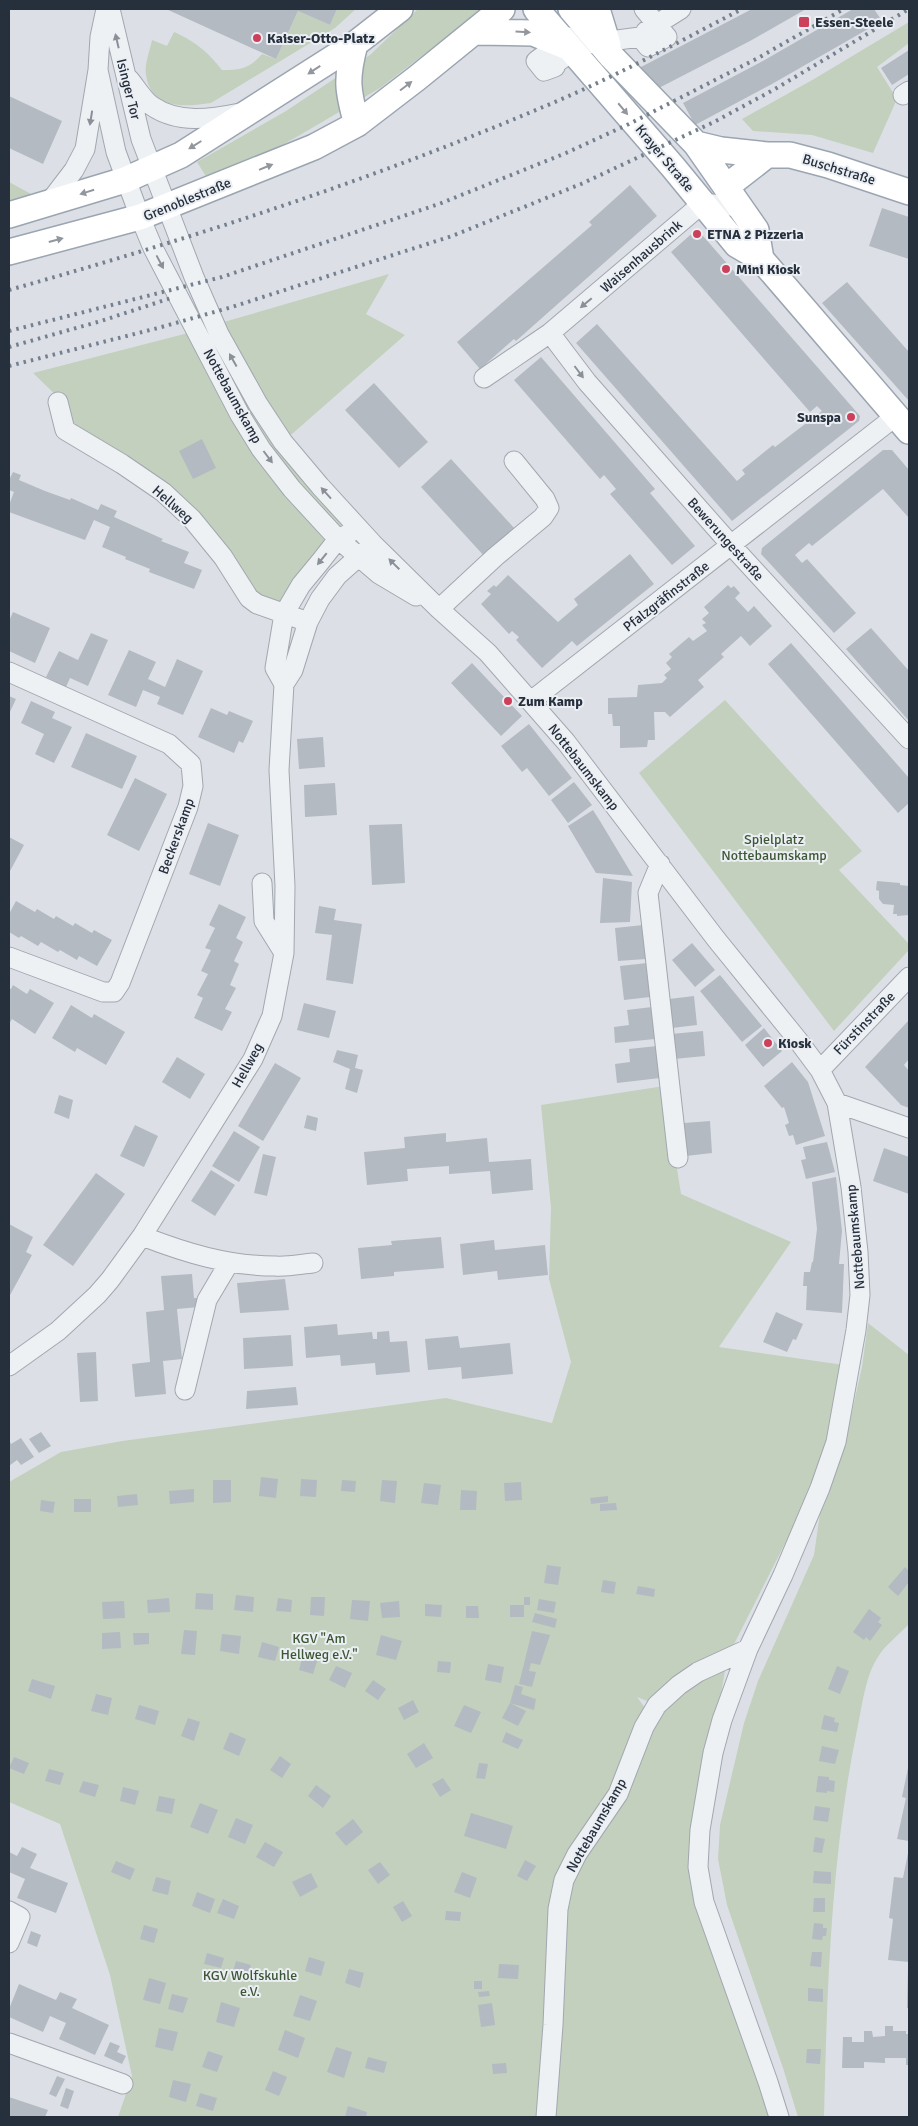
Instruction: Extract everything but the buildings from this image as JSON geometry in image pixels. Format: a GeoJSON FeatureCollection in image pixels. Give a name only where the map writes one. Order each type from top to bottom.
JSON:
{"type":"FeatureCollection","features":[{"type":"Feature","properties":{"kind":"main road"},"geometry":{"type":"LineString","coordinates":[[9,215],[126,180],[181,154],[355,44],[400,9]]}},
{"type":"Feature","properties":{"kind":"main road","name":"Grenoblestraße"},"geometry":{"type":"LineString","coordinates":[[9,252],[140,218],[314,148],[356,124],[502,9]]}},
{"type":"Feature","properties":{"kind":"main road","name":"Krayer Straße"},"geometry":{"type":"LineString","coordinates":[[536,9],[592,71],[738,245],[761,259],[903,424]]}},
{"type":"Feature","properties":{"kind":"main road"},"geometry":{"type":"LineString","coordinates":[[571,9],[610,55],[696,144],[756,230],[761,259]]}},
{"type":"Feature","properties":{"kind":"main road"},"geometry":{"type":"LineString","coordinates":[[599,9],[610,55]]}},
{"type":"Feature","properties":{"kind":"main road","name":"Krayer Straße"},"geometry":{"type":"LineString","coordinates":[[474,32],[533,32],[574,51]]}},
{"type":"Feature","properties":{"kind":"main road"},"geometry":{"type":"LineString","coordinates":[[355,44],[347,80],[356,124]]}},
{"type":"Feature","properties":{"kind":"main road","name":"Buschstraße"},"geometry":{"type":"LineString","coordinates":[[696,144],[721,150],[767,155],[790,155],[828,165],[909,192]]}},
{"type":"Feature","properties":{"kind":"main road"},"geometry":{"type":"LineString","coordinates":[[726,187],[767,155]]}},
{"type":"Feature","properties":{"kind":"main road"},"geometry":{"type":"LineString","coordinates":[[681,176],[726,187]]}},
{"type":"Feature","properties":{"kind":"street","name":"Isinger Tor"},"geometry":{"type":"LineString","coordinates":[[48,204],[74,170],[85,149],[98,70],[100,37],[108,9]]}},
{"type":"Feature","properties":{"kind":"street","name":"Isinger Tor"},"geometry":{"type":"LineString","coordinates":[[108,9],[141,140],[153,168]]}},
{"type":"Feature","properties":{"kind":"street"},"geometry":{"type":"LineString","coordinates":[[599,9],[599,12],[536,61],[544,71],[555,67],[554,65],[580,45],[640,38],[648,47],[667,37],[644,9]]}},
{"type":"Feature","properties":{"kind":"street"},"geometry":{"type":"LineString","coordinates":[[592,71],[610,55],[680,9]]}},
{"type":"Feature","properties":{"kind":"street","name":"Isinger Tor"},"geometry":{"type":"LineString","coordinates":[[98,70],[116,152],[126,180]]}},
{"type":"Feature","properties":{"kind":"street"},"geometry":{"type":"LineString","coordinates":[[124,73],[151,106],[177,118],[213,119],[251,110]]}},
{"type":"Feature","properties":{"kind":"street","name":"Nottebaumskamp"},"geometry":{"type":"LineString","coordinates":[[153,168],[219,334],[258,404],[283,442],[373,544],[439,609],[488,653],[566,742],[820,1070],[838,1103],[851,1187],[858,1252],[860,1296],[856,1330],[836,1442],[820,1488],[783,1575],[748,1649],[722,1720],[713,1753],[700,1830],[698,1867],[704,1902],[779,2117]]}},
{"type":"Feature","properties":{"kind":"street","name":"Nottebaumskamp"},"geometry":{"type":"LineString","coordinates":[[126,180],[153,248],[240,415],[262,449],[292,489],[338,539],[378,574],[439,609]]}},
{"type":"Feature","properties":{"kind":"street"},"geometry":{"type":"LineString","coordinates":[[702,203],[740,207]]}},
{"type":"Feature","properties":{"kind":"street","name":"Waisenhausbrink"},"geometry":{"type":"LineString","coordinates":[[484,378],[550,333],[702,203]]}},
{"type":"Feature","properties":{"kind":"street","name":"Bewerungestraße"},"geometry":{"type":"LineString","coordinates":[[550,333],[587,382],[731,545],[909,740]]}},
{"type":"Feature","properties":{"kind":"street","name":"Hellweg"},"geometry":{"type":"LineString","coordinates":[[58,402],[65,430],[122,464],[163,492],[192,519],[223,557],[249,598],[265,608],[308,622]]}},
{"type":"Feature","properties":{"kind":"street","name":"Pfalzgräfinstraße"},"geometry":{"type":"LineString","coordinates":[[531,701],[731,545],[903,424]]}},
{"type":"Feature","properties":{"kind":"street"},"geometry":{"type":"LineString","coordinates":[[439,609],[495,557],[543,517],[549,508],[545,499],[514,461]]}},
{"type":"Feature","properties":{"kind":"street","name":"Hellweg"},"geometry":{"type":"LineString","coordinates":[[284,684],[275,668],[284,614],[301,585],[338,539],[359,529]]}},
{"type":"Feature","properties":{"kind":"street","name":"Hellweg"},"geometry":{"type":"LineString","coordinates":[[9,1366],[58,1331],[97,1295],[142,1236],[253,1059],[272,1016],[284,953],[285,886],[279,736],[284,684],[293,670],[308,622],[320,599],[337,576],[373,544]]}},
{"type":"Feature","properties":{"kind":"street","name":"Beckerskamp"},"geometry":{"type":"LineString","coordinates":[[9,672],[169,744],[191,764],[193,786],[188,807],[120,984],[114,992],[103,992],[9,957]]}},
{"type":"Feature","properties":{"kind":"street"},"geometry":{"type":"LineString","coordinates":[[660,864],[648,893],[678,1158]]}},
{"type":"Feature","properties":{"kind":"street"},"geometry":{"type":"LineString","coordinates":[[262,883],[264,921],[284,953]]}},
{"type":"Feature","properties":{"kind":"street","name":"Fürstinstraße"},"geometry":{"type":"LineString","coordinates":[[820,1070],[909,977]]}},
{"type":"Feature","properties":{"kind":"street"},"geometry":{"type":"LineString","coordinates":[[838,1103],[909,1128]]}},
{"type":"Feature","properties":{"kind":"street"},"geometry":{"type":"LineString","coordinates":[[142,1236],[187,1253],[229,1263],[277,1266],[314,1263]]}},
{"type":"Feature","properties":{"kind":"street"},"geometry":{"type":"LineString","coordinates":[[185,1390],[207,1300],[229,1263]]}},
{"type":"Feature","properties":{"kind":"street","name":"Nottebaumskamp"},"geometry":{"type":"LineString","coordinates":[[546,2117],[553,2035],[558,1909],[564,1880],[577,1854],[618,1794],[644,1727],[657,1705],[679,1685],[698,1672],[748,1649]]}},
{"type":"Feature","properties":{"kind":"street"},"geometry":{"type":"LineString","coordinates":[[9,1911],[20,1917],[9,1943]]}},
{"type":"Feature","properties":{"kind":"street"},"geometry":{"type":"LineString","coordinates":[[9,2043],[123,2084]]}},
{"type":"Feature","properties":{"kind":"green space"},"geometry":{"type":"Polygon","coordinates":[[[337,9],[356,9],[335,28],[211,103],[171,104],[155,95],[149,86],[146,67],[152,40],[167,46],[174,32],[189,39],[201,48],[222,70],[240,69],[249,66],[262,54],[276,59],[298,11],[330,25],[337,9]]]}},
{"type":"Feature","properties":{"kind":"green space"},"geometry":{"type":"Polygon","coordinates":[[[418,9],[483,9],[380,88],[253,161],[207,178],[197,162],[286,111],[370,55],[418,9]]]}},
{"type":"Feature","properties":{"kind":"green space"},"geometry":{"type":"Polygon","coordinates":[[[909,22],[909,43],[877,67],[897,99],[873,153],[812,135],[753,131],[742,119],[814,79],[909,22]]]}},
{"type":"Feature","properties":{"kind":"green space"},"geometry":{"type":"Polygon","coordinates":[[[9,182],[46,202],[9,213],[9,182]]]}},
{"type":"Feature","properties":{"kind":"green space"},"geometry":{"type":"Polygon","coordinates":[[[389,274],[366,314],[405,335],[284,441],[217,324],[389,274]]]}},
{"type":"Feature","properties":{"kind":"green space"},"geometry":{"type":"Polygon","coordinates":[[[212,324],[249,399],[356,527],[283,612],[267,608],[193,516],[68,429],[63,402],[33,373],[192,332],[212,324]]]}},
{"type":"Feature","properties":{"kind":"green space","name":"Spielplatz Nottebaumskamp"},"geometry":{"type":"Polygon","coordinates":[[[725,700],[862,851],[839,870],[909,944],[909,950],[834,1031],[639,773],[725,700]]]}},
{"type":"Feature","properties":{"kind":"green space"},"geometry":{"type":"Polygon","coordinates":[[[664,1086],[681,1194],[791,1242],[719,1347],[844,1365],[830,1439],[805,1504],[732,1648],[657,1705],[637,1697],[650,1715],[726,1665],[713,1740],[695,1868],[776,2117],[118,2117],[132,2076],[110,1975],[60,1824],[9,1802],[9,1482],[61,1452],[122,1441],[446,1398],[552,1423],[571,1362],[549,1279],[551,1208],[541,1105],[664,1086]]]}},
{"type":"Feature","properties":{"kind":"green space"},"geometry":{"type":"Polygon","coordinates":[[[868,1323],[909,1355],[909,1624],[888,1644],[878,1657],[870,1673],[865,1692],[848,1778],[836,1874],[829,1971],[824,2117],[798,2117],[727,1905],[718,1859],[720,1825],[744,1723],[758,1681],[814,1555],[820,1513],[844,1447],[862,1367],[868,1323]]]}},
{"type":"Feature","properties":{"kind":"railway"},"geometry":{"type":"LineString","coordinates":[[9,290],[212,229],[412,160],[594,85],[742,9]]}},
{"type":"Feature","properties":{"kind":"railway"},"geometry":{"type":"LineString","coordinates":[[9,331],[222,277],[439,204],[566,153],[629,124],[758,58],[844,9]]}},
{"type":"Feature","properties":{"kind":"railway"},"geometry":{"type":"LineString","coordinates":[[9,366],[232,307],[452,236],[581,184],[714,122],[775,89],[909,9]]}},
{"type":"Feature","properties":{"kind":"railway"},"geometry":{"type":"LineString","coordinates":[[9,347],[101,321],[174,297]]}},
{"type":"Feature","properties":{"kind":"place","name":"Essen-Steele"},"geometry":{"type":"Point","coordinates":[804,22]}},
{"type":"Feature","properties":{"kind":"place","name":"Kaiser-Otto-Platz"},"geometry":{"type":"Point","coordinates":[257,38]}},
{"type":"Feature","properties":{"kind":"place","name":"ETNA 2 Pizzeria"},"geometry":{"type":"Point","coordinates":[697,234]}},
{"type":"Feature","properties":{"kind":"place","name":"Mini Kiosk"},"geometry":{"type":"Point","coordinates":[726,269]}},
{"type":"Feature","properties":{"kind":"place","name":"Sunspa"},"geometry":{"type":"Point","coordinates":[851,417]}},
{"type":"Feature","properties":{"kind":"place","name":"Zum Kamp"},"geometry":{"type":"Point","coordinates":[508,701]}},
{"type":"Feature","properties":{"kind":"place","name":"Kiosk"},"geometry":{"type":"Point","coordinates":[768,1043]}},
{"type":"Feature","properties":{"kind":"park label","name":"KGV \"Am Hellweg e.V.\""},"geometry":{"type":"Point","coordinates":[319,1646]}},
{"type":"Feature","properties":{"kind":"park label","name":"KGV Wolfskuhle e.V."},"geometry":{"type":"Point","coordinates":[250,1984]}}]}
